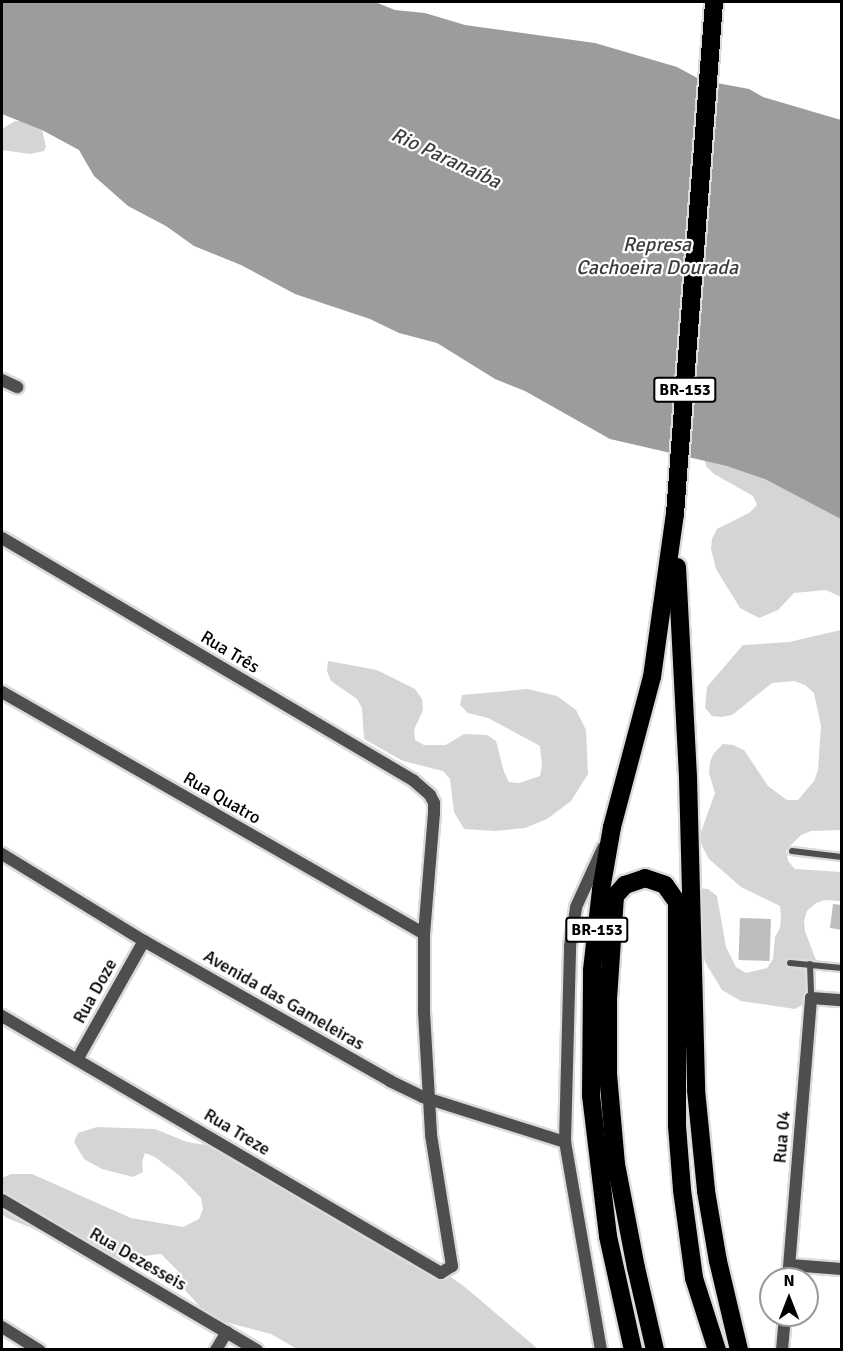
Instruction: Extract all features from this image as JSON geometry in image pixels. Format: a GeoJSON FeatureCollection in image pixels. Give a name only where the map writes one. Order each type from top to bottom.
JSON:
{"type":"FeatureCollection","features":[{"type":"Feature","properties":{"kind":"highway","name":"BR-153"},"geometry":{"type":"LineString","coordinates":[[633,1350],[608,1236],[591,1095],[592,970],[601,890],[612,827],[652,676],[675,514],[714,2]]}},
{"type":"Feature","properties":{"kind":"highway","name":"BR-153"},"geometry":{"type":"LineString","coordinates":[[713,21],[719,2]]}},
{"type":"Feature","properties":{"kind":"highway","name":"BR-153"},"geometry":{"type":"LineString","coordinates":[[675,514],[678,626],[688,777],[696,1090],[706,1191],[716,1250],[739,1350]]}},
{"type":"Feature","properties":{"kind":"highway"},"geometry":{"type":"LineString","coordinates":[[655,1350],[616,1164],[608,1074],[608,999],[615,896],[625,885],[645,878],[665,885],[677,902],[676,1126],[694,1278],[717,1350]]}},
{"type":"Feature","properties":{"kind":"street"},"geometry":{"type":"LineString","coordinates":[[2,380],[17,387]]}},
{"type":"Feature","properties":{"kind":"street","name":"Rua Três"},"geometry":{"type":"LineString","coordinates":[[2,538],[414,781],[430,795],[434,803],[424,934]]}},
{"type":"Feature","properties":{"kind":"street","name":"Rua Quatro"},"geometry":{"type":"LineString","coordinates":[[2,692],[424,934]]}},
{"type":"Feature","properties":{"kind":"street"},"geometry":{"type":"LineString","coordinates":[[601,1350],[565,1142],[570,946],[576,907],[612,827]]}},
{"type":"Feature","properties":{"kind":"street","name":"Avenida das Gameleiras"},"geometry":{"type":"LineString","coordinates":[[2,854],[144,941],[390,1081],[429,1099],[565,1142]]}},
{"type":"Feature","properties":{"kind":"street"},"geometry":{"type":"LineString","coordinates":[[424,934],[424,1012],[429,1099]]}},
{"type":"Feature","properties":{"kind":"street","name":"Rua Doze"},"geometry":{"type":"LineString","coordinates":[[78,1058],[144,941]]}},
{"type":"Feature","properties":{"kind":"street"},"geometry":{"type":"LineString","coordinates":[[811,998],[842,1000]]}},
{"type":"Feature","properties":{"kind":"street","name":"Rua 04"},"geometry":{"type":"LineString","coordinates":[[790,1265],[811,998]]}},
{"type":"Feature","properties":{"kind":"street","name":"Rua Treze"},"geometry":{"type":"LineString","coordinates":[[2,1016],[78,1058],[441,1273],[452,1266],[431,1135],[429,1099]]}},
{"type":"Feature","properties":{"kind":"street","name":"Rua Dezesseis"},"geometry":{"type":"LineString","coordinates":[[2,1200],[257,1350]]}},
{"type":"Feature","properties":{"kind":"street"},"geometry":{"type":"LineString","coordinates":[[790,1265],[842,1269]]}},
{"type":"Feature","properties":{"kind":"street"},"geometry":{"type":"LineString","coordinates":[[2,1327],[39,1350]]}},
{"type":"Feature","properties":{"kind":"street"},"geometry":{"type":"LineString","coordinates":[[782,1350],[784,1327]]}},
{"type":"Feature","properties":{"kind":"street"},"geometry":{"type":"LineString","coordinates":[[216,1350],[227,1332]]}},
{"type":"Feature","properties":{"kind":"lane"},"geometry":{"type":"LineString","coordinates":[[792,851],[842,857]]}},
{"type":"Feature","properties":{"kind":"lane"},"geometry":{"type":"LineString","coordinates":[[790,963],[842,968]]}},
{"type":"Feature","properties":{"kind":"lane"},"geometry":{"type":"LineString","coordinates":[[810,964],[811,998]]}},
{"type":"Feature","properties":{"kind":"shaded area"},"geometry":{"type":"Polygon","coordinates":[[[15,121],[25,121],[42,130],[46,147],[44,151],[30,154],[2,150],[2,129],[15,121]]]}},
{"type":"Feature","properties":{"kind":"shaded area"},"geometry":{"type":"Polygon","coordinates":[[[704,456],[841,501],[841,597],[826,590],[794,593],[778,610],[759,618],[740,608],[716,569],[711,549],[712,539],[717,529],[749,513],[757,505],[753,496],[714,474],[706,466],[704,456]]]}},
{"type":"Feature","properties":{"kind":"shaded area"},"geometry":{"type":"Polygon","coordinates":[[[841,630],[841,830],[811,831],[801,835],[786,850],[788,861],[795,869],[841,872],[841,901],[825,900],[816,903],[807,911],[804,921],[805,931],[817,963],[804,1004],[795,1009],[741,1001],[722,990],[705,962],[696,919],[698,888],[708,889],[717,896],[726,947],[736,967],[746,973],[767,968],[773,959],[775,937],[780,928],[780,906],[741,887],[709,859],[704,850],[700,840],[701,832],[715,793],[709,773],[710,762],[714,753],[723,744],[733,745],[744,750],[768,786],[787,800],[798,800],[814,781],[818,770],[821,726],[814,693],[805,685],[794,681],[772,683],[732,715],[722,717],[712,716],[705,708],[707,687],[743,645],[789,642],[841,630]]]}},
{"type":"Feature","properties":{"kind":"shaded area"},"geometry":{"type":"Polygon","coordinates":[[[328,661],[377,670],[415,689],[422,699],[423,710],[414,730],[415,740],[424,745],[446,745],[464,734],[487,735],[496,741],[509,782],[519,783],[540,776],[542,766],[540,746],[488,718],[468,713],[460,705],[462,695],[528,689],[557,696],[576,710],[586,730],[588,774],[571,801],[547,819],[525,828],[495,831],[464,829],[454,812],[450,779],[443,771],[403,761],[364,739],[362,708],[357,699],[331,681],[327,671],[328,661]]]}},
{"type":"Feature","properties":{"kind":"shaded area"},"geometry":{"type":"Polygon","coordinates":[[[97,1127],[155,1129],[187,1142],[237,1150],[268,1170],[407,1245],[466,1288],[538,1349],[297,1349],[271,1334],[210,1318],[185,1290],[182,1275],[161,1254],[111,1260],[2,1214],[2,1178],[11,1174],[32,1174],[131,1218],[183,1227],[199,1219],[203,1209],[201,1198],[180,1176],[155,1157],[145,1153],[142,1162],[143,1172],[133,1177],[102,1169],[84,1159],[74,1142],[78,1133],[97,1127]]]}},
{"type":"Feature","properties":{"kind":"water","name":"Represa Cachoeira Dourada"},"geometry":{"type":"Polygon","coordinates":[[[2,2],[375,2],[395,10],[425,13],[465,25],[595,43],[677,67],[701,80],[749,89],[763,97],[841,120],[841,519],[765,479],[727,466],[610,439],[525,391],[495,379],[437,343],[399,333],[370,319],[295,294],[241,265],[194,246],[166,226],[128,206],[94,176],[79,150],[42,130],[2,114],[2,2]]]}},
{"type":"Feature","properties":{"kind":"building"},"geometry":{"type":"Polygon","coordinates":[[[833,904],[842,905],[842,930],[830,928],[833,904]]]}},
{"type":"Feature","properties":{"kind":"building"},"geometry":{"type":"Polygon","coordinates":[[[740,918],[771,919],[770,961],[739,960],[740,918]]]}},
{"type":"Feature","properties":{"kind":"water label","name":"Rio Paranaíba"},"geometry":{"type":"Point","coordinates":[446,158]}}]}
